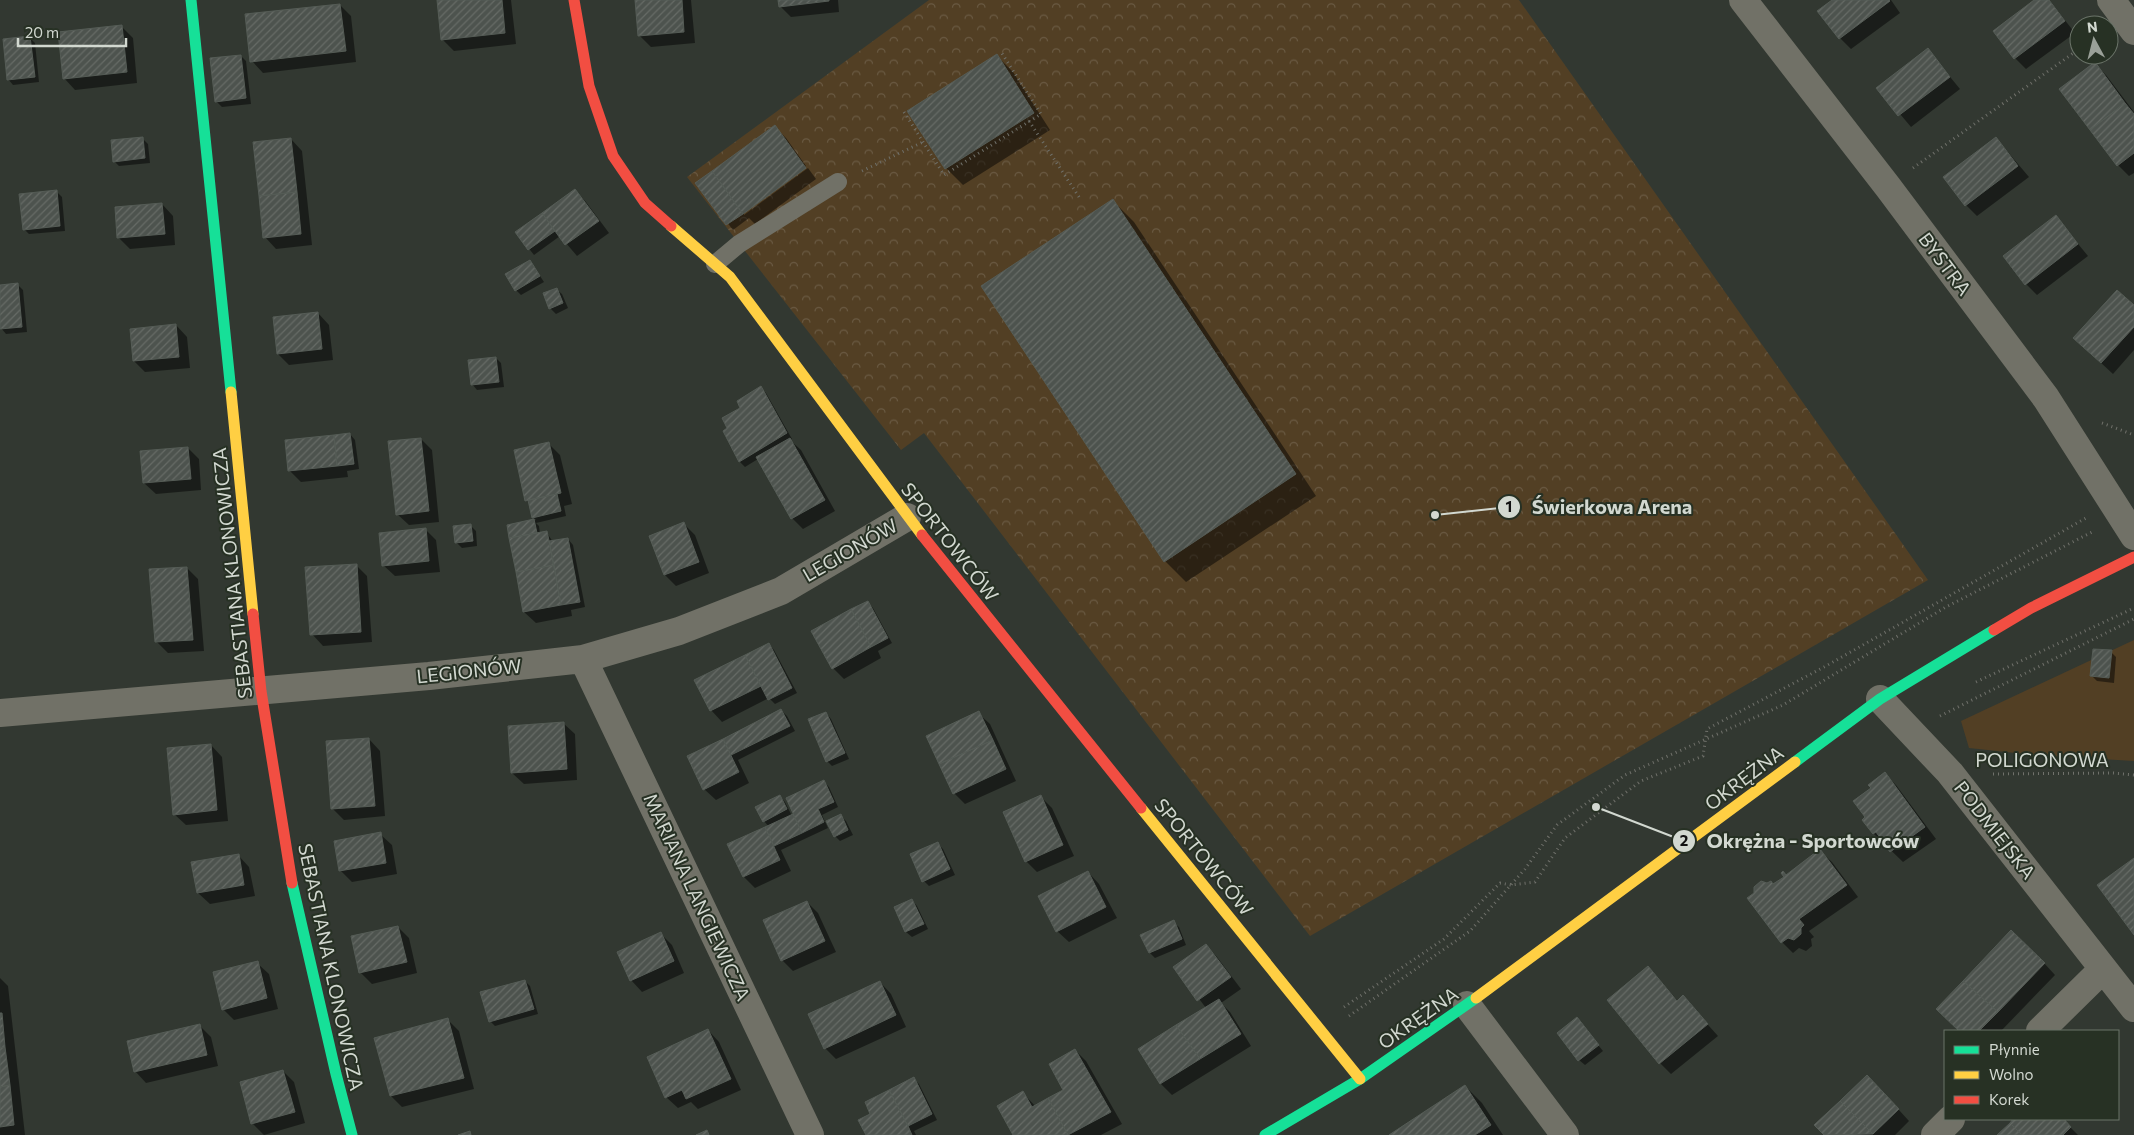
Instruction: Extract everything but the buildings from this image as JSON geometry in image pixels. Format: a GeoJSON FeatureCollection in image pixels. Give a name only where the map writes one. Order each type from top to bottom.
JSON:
{"type":"FeatureCollection","features":[{"type":"Feature","properties":{"kind":"street","name":"SEBASTIANA KLONOWICZA"},"geometry":{"type":"LineString","coordinates":[[191,0],[261,691],[291,876],[336,1074],[352,1135]]}},
{"type":"Feature","properties":{"kind":"street","name":"SPORTOWCÓW"},"geometry":{"type":"LineString","coordinates":[[574,0],[589,86],[613,156],[645,203],[730,277],[907,517],[1360,1079]]}},
{"type":"Feature","properties":{"kind":"street","name":"BYSTRA"},"geometry":{"type":"LineString","coordinates":[[1744,0],[1888,187],[2046,398],[2134,536]]}},
{"type":"Feature","properties":{"kind":"street"},"geometry":{"type":"LineString","coordinates":[[2111,0],[2134,31]]}},
{"type":"Feature","properties":{"kind":"street","name":"LEGIONÓW"},"geometry":{"type":"LineString","coordinates":[[0,713],[430,676],[583,659],[679,632],[780,591],[907,517]]}},
{"type":"Feature","properties":{"kind":"street","name":"OKRĘŻNA"},"geometry":{"type":"LineString","coordinates":[[1265,1135],[1360,1079],[1467,1005],[1880,699],[2031,608],[2134,557]]}},
{"type":"Feature","properties":{"kind":"street","name":"MARIANA LANGIEWICZA"},"geometry":{"type":"LineString","coordinates":[[583,659],[810,1135]]}},
{"type":"Feature","properties":{"kind":"street","name":"PODMIEJSKA"},"geometry":{"type":"LineString","coordinates":[[1880,699],[1950,773],[2134,1008]]}},
{"type":"Feature","properties":{"kind":"street"},"geometry":{"type":"LineString","coordinates":[[2041,1030],[2103,968]]}},
{"type":"Feature","properties":{"kind":"street"},"geometry":{"type":"LineString","coordinates":[[1467,1005],[1566,1135]]}},
{"type":"Feature","properties":{"kind":"street"},"geometry":{"type":"LineString","coordinates":[[1935,1135],[1950,1120]]}},
{"type":"Feature","properties":{"kind":"lane"},"geometry":{"type":"LineString","coordinates":[[715,264],[739,244],[838,182]]}},
{"type":"Feature","properties":{"kind":"path"},"geometry":{"type":"LineString","coordinates":[[904,112],[944,175],[1041,114],[1001,52]]}},
{"type":"Feature","properties":{"kind":"path"},"geometry":{"type":"LineString","coordinates":[[1888,187],[2069,55]]}},
{"type":"Feature","properties":{"kind":"path"},"geometry":{"type":"LineString","coordinates":[[1029,121],[1081,200]]}},
{"type":"Feature","properties":{"kind":"path"},"geometry":{"type":"LineString","coordinates":[[838,182],[923,142]]}},
{"type":"Feature","properties":{"kind":"path"},"geometry":{"type":"LineString","coordinates":[[2093,420],[2134,435]]}},
{"type":"Feature","properties":{"kind":"path"},"geometry":{"type":"LineString","coordinates":[[1321,1030],[1444,939],[1500,883],[1511,885],[1535,882],[1565,838],[1641,781],[1703,756],[1708,729],[1826,666],[2090,515]]}},
{"type":"Feature","properties":{"kind":"path"},"geometry":{"type":"LineString","coordinates":[[1321,1030],[1470,931],[1511,885],[1557,825],[1625,775],[1784,704],[1946,607],[2092,532]]}},
{"type":"Feature","properties":{"kind":"path"},"geometry":{"type":"LineString","coordinates":[[1912,733],[1953,708],[2134,619]]}},
{"type":"Feature","properties":{"kind":"path","name":"POLIGONOWA"},"geometry":{"type":"LineString","coordinates":[[1950,773],[2113,773],[2134,775]]}},
{"type":"Feature","properties":{"kind":"green space"},"geometry":{"type":"Polygon","coordinates":[[[929,0],[1519,0],[1928,580],[1310,936],[924,433],[901,450],[687,177],[929,0]]]}},
{"type":"Feature","properties":{"kind":"green space"},"geometry":{"type":"Polygon","coordinates":[[[2134,640],[2134,761],[2034,755],[1969,748],[1961,721],[2134,640]]]}},
{"type":"Feature","properties":{"kind":"traffic: fast"},"geometry":{"type":"LineString","coordinates":[[191,0],[231,392]]}},
{"type":"Feature","properties":{"kind":"traffic: fast"},"geometry":{"type":"LineString","coordinates":[[1795,762],[1880,699],[1994,630]]}},
{"type":"Feature","properties":{"kind":"traffic: fast"},"geometry":{"type":"LineString","coordinates":[[292,883],[352,1135]]}},
{"type":"Feature","properties":{"kind":"traffic: fast"},"geometry":{"type":"LineString","coordinates":[[1265,1135],[1360,1079],[1476,998]]}},
{"type":"Feature","properties":{"kind":"traffic: slow"},"geometry":{"type":"LineString","coordinates":[[671,226],[730,277],[922,535]]}},
{"type":"Feature","properties":{"kind":"traffic: slow"},"geometry":{"type":"LineString","coordinates":[[231,392],[253,614]]}},
{"type":"Feature","properties":{"kind":"traffic: slow"},"geometry":{"type":"LineString","coordinates":[[1476,998],[1795,762]]}},
{"type":"Feature","properties":{"kind":"traffic: slow"},"geometry":{"type":"LineString","coordinates":[[1141,808],[1360,1079]]}},
{"type":"Feature","properties":{"kind":"traffic: jam"},"geometry":{"type":"LineString","coordinates":[[574,0],[589,86],[613,156],[645,203],[671,226]]}},
{"type":"Feature","properties":{"kind":"traffic: jam"},"geometry":{"type":"LineString","coordinates":[[922,535],[1141,808]]}},
{"type":"Feature","properties":{"kind":"traffic: jam"},"geometry":{"type":"LineString","coordinates":[[1994,630],[2031,608],[2134,557]]}},
{"type":"Feature","properties":{"kind":"traffic: jam"},"geometry":{"type":"LineString","coordinates":[[253,614],[261,691],[292,883]]}},
{"type":"Feature","properties":{"kind":"place","name":"Świerkowa Arena"},"geometry":{"type":"Point","coordinates":[1435,515]}},
{"type":"Feature","properties":{"kind":"place","name":"Okrężna - Sportowców"},"geometry":{"type":"Point","coordinates":[1596,807]}}]}
